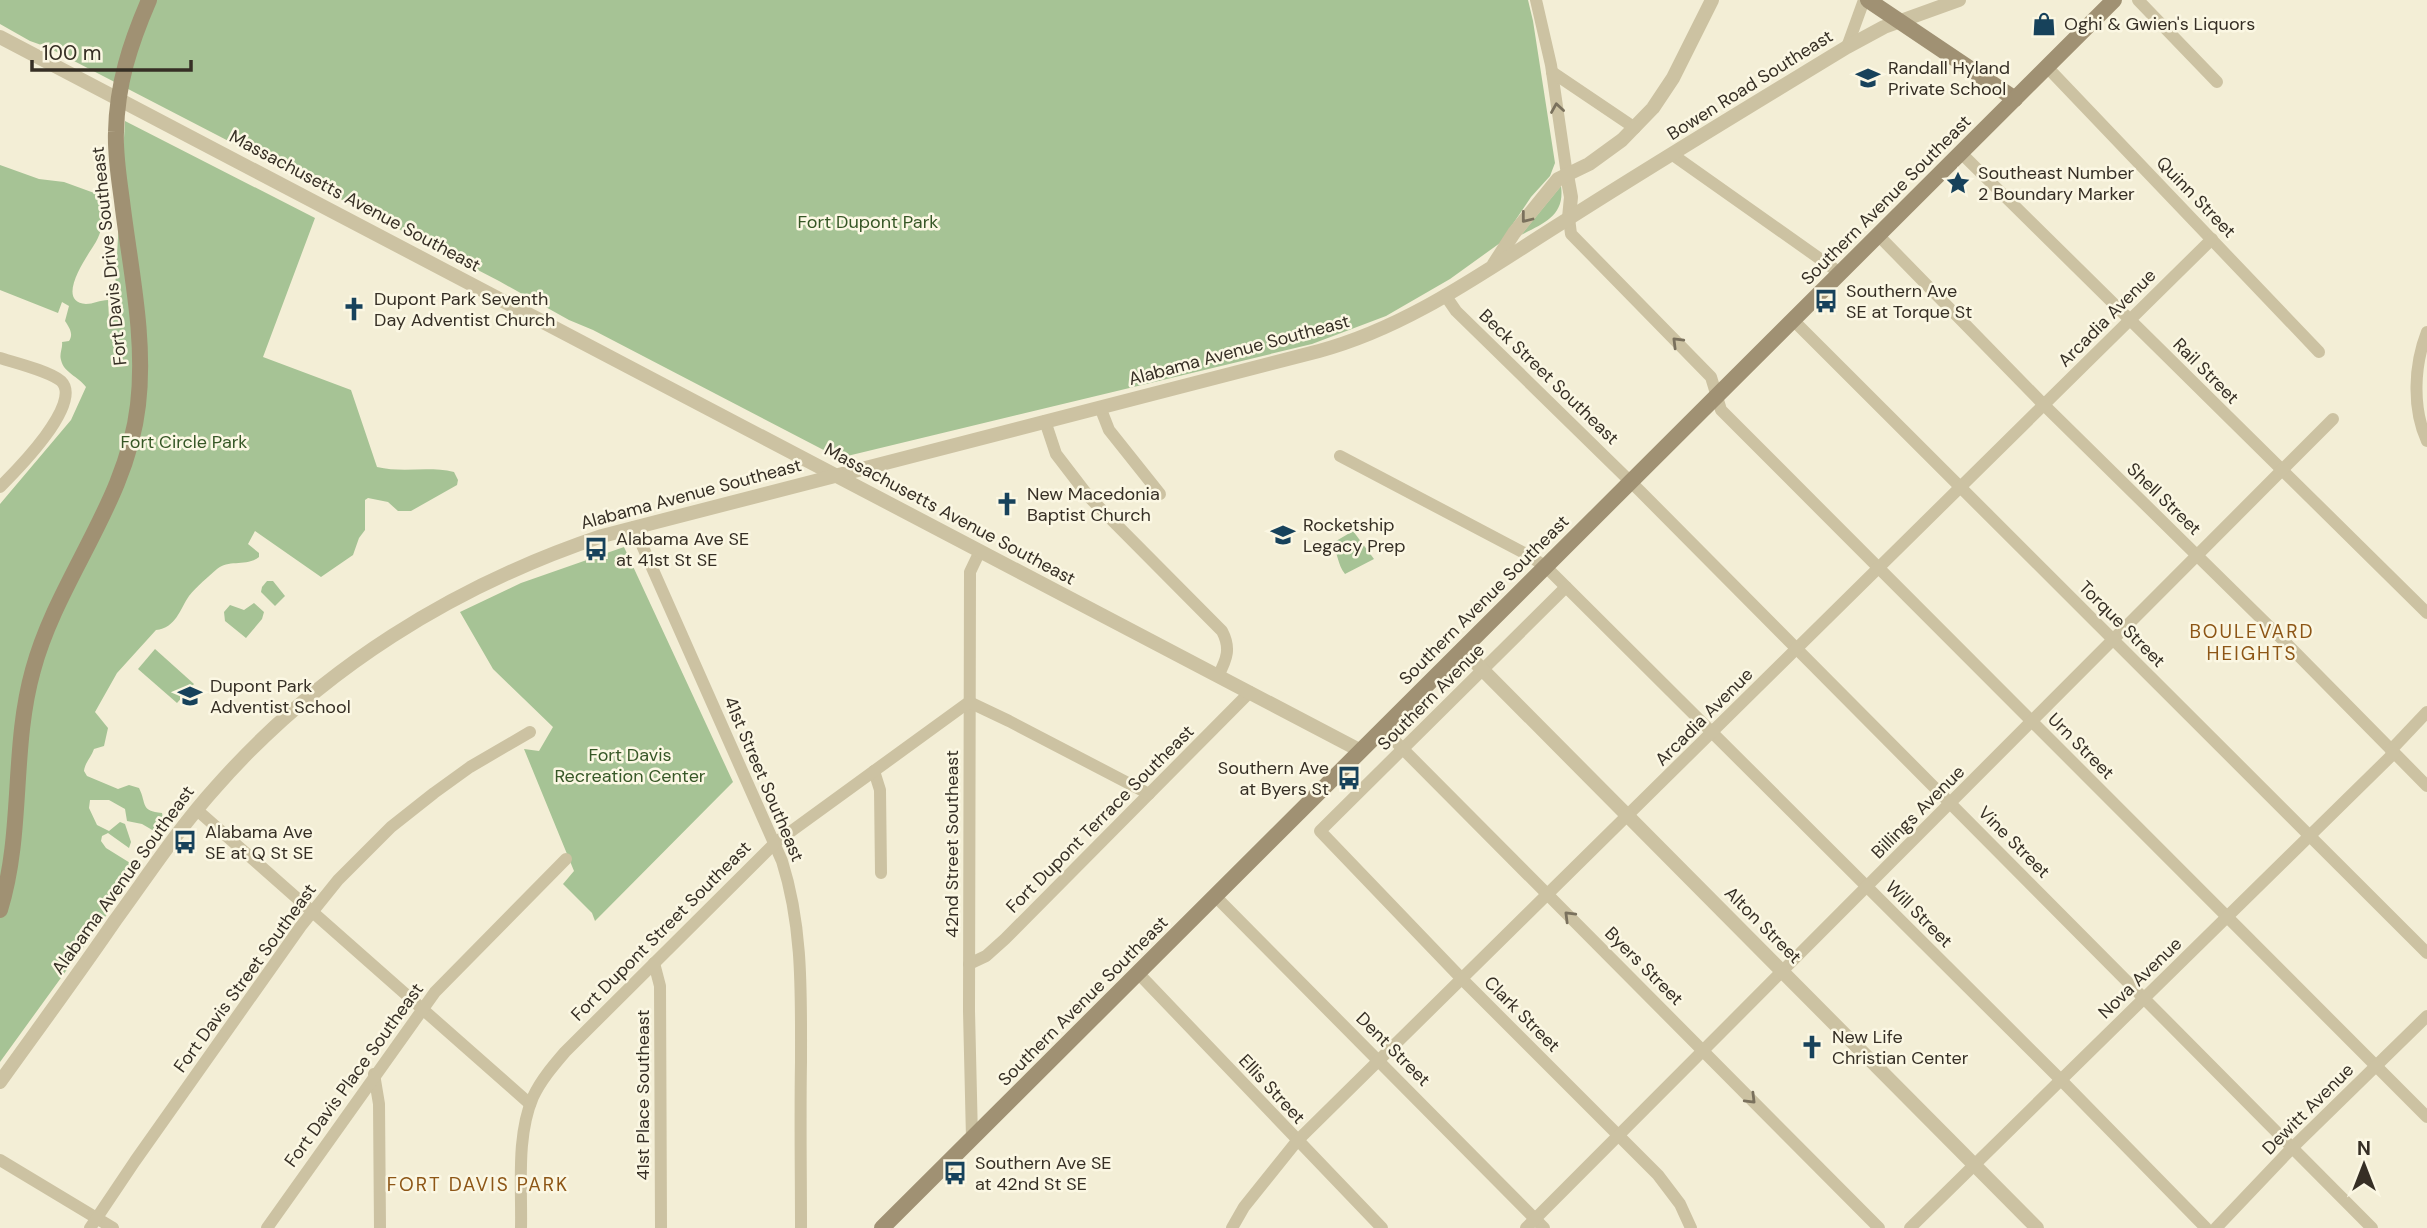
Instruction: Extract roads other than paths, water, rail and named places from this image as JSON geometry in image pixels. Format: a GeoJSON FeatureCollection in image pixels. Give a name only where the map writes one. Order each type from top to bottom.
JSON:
{"type":"FeatureCollection","features":[{"type":"Feature","properties":{"kind":"main road","name":"Fort Davis Drive Southeast"},"geometry":{"type":"LineString","coordinates":[[0,910],[11,859],[23,723],[33,667],[54,614],[119,479],[137,413],[140,345],[117,159],[116,130],[118,99],[129,47],[149,0]]}},
{"type":"Feature","properties":{"kind":"main road"},"geometry":{"type":"LineString","coordinates":[[1866,0],[2015,99]]}},
{"type":"Feature","properties":{"kind":"main road","name":"Southern Avenue Southeast"},"geometry":{"type":"LineString","coordinates":[[881,1228],[2114,0]]}},
{"type":"Feature","properties":{"kind":"street"},"geometry":{"type":"LineString","coordinates":[[1536,0],[1552,72],[1571,197],[1569,218]]}},
{"type":"Feature","properties":{"kind":"street"},"geometry":{"type":"LineString","coordinates":[[1491,268],[1552,184],[1589,164],[1635,128],[1653,108],[1673,78],[1712,0]]}},
{"type":"Feature","properties":{"kind":"street"},"geometry":{"type":"LineString","coordinates":[[1847,47],[1866,0]]}},
{"type":"Feature","properties":{"kind":"street","name":"Bowen Road Southeast"},"geometry":{"type":"LineString","coordinates":[[1569,218],[1847,47],[1899,21],[1959,0]]}},
{"type":"Feature","properties":{"kind":"street"},"geometry":{"type":"LineString","coordinates":[[2138,0],[2217,82]]}},
{"type":"Feature","properties":{"kind":"street","name":"Massachusetts Avenue Southeast"},"geometry":{"type":"LineString","coordinates":[[0,37],[1361,751]]}},
{"type":"Feature","properties":{"kind":"street","name":"Quinn Street"},"geometry":{"type":"LineString","coordinates":[[2047,67],[2319,352]]}},
{"type":"Feature","properties":{"kind":"street"},"geometry":{"type":"LineString","coordinates":[[1552,72],[1635,128]]}},
{"type":"Feature","properties":{"kind":"street","name":"Rail Street"},"geometry":{"type":"LineString","coordinates":[[1961,153],[2427,613]]}},
{"type":"Feature","properties":{"kind":"street"},"geometry":{"type":"LineString","coordinates":[[1673,155],[1840,273]]}},
{"type":"Feature","properties":{"kind":"street","name":"Alabama Avenue Southeast"},"geometry":{"type":"LineString","coordinates":[[0,1082],[159,858],[216,786],[301,702],[352,662],[458,596],[574,545],[635,527],[1331,348],[1387,326],[1446,295],[1569,218]]}},
{"type":"Feature","properties":{"kind":"street","name":"Urn Street"},"geometry":{"type":"LineString","coordinates":[[1569,218],[1571,234],[1710,375],[1721,410],[2427,1117]]}},
{"type":"Feature","properties":{"kind":"street","name":"Shell Street"},"geometry":{"type":"LineString","coordinates":[[1878,235],[2044,405],[2427,786]]}},
{"type":"Feature","properties":{"kind":"street","name":"Arcadia Avenue"},"geometry":{"type":"LineString","coordinates":[[1231,1228],[1244,1207],[1297,1141],[2212,239]]}},
{"type":"Feature","properties":{"kind":"street","name":"Beck Street Southeast"},"geometry":{"type":"LineString","coordinates":[[1446,295],[1454,309],[1631,482]]}},
{"type":"Feature","properties":{"kind":"street","name":"Torque Street"},"geometry":{"type":"LineString","coordinates":[[1793,320],[2427,953]]}},
{"type":"Feature","properties":{"kind":"street"},"geometry":{"type":"LineString","coordinates":[[2427,332],[2418,366],[2417,396],[2420,423],[2427,441]]}},
{"type":"Feature","properties":{"kind":"street"},"geometry":{"type":"LineString","coordinates":[[0,358],[59,380],[66,389],[65,403],[40,443],[0,487]]}},
{"type":"Feature","properties":{"kind":"street"},"geometry":{"type":"LineString","coordinates":[[1100,407],[1109,430],[1160,494]]}},
{"type":"Feature","properties":{"kind":"street","name":"Billings Avenue"},"geometry":{"type":"LineString","coordinates":[[1535,1225],[1619,1135],[2333,419]]}},
{"type":"Feature","properties":{"kind":"street"},"geometry":{"type":"LineString","coordinates":[[1045,421],[1056,454],[1089,497],[1222,631],[1229,643],[1226,661],[1218,676]]}},
{"type":"Feature","properties":{"kind":"street","name":"Will Street"},"geometry":{"type":"LineString","coordinates":[[1340,456],[1546,567],[2206,1228]]}},
{"type":"Feature","properties":{"kind":"street","name":"Vine Street"},"geometry":{"type":"LineString","coordinates":[[1631,482],[2372,1228]]}},
{"type":"Feature","properties":{"kind":"street","name":"41st Street Southeast"},"geometry":{"type":"LineString","coordinates":[[635,527],[775,843],[789,886],[800,951],[801,1228]]}},
{"type":"Feature","properties":{"kind":"street","name":"42nd Street Southeast"},"geometry":{"type":"LineString","coordinates":[[972,1138],[969,964],[970,572],[980,551]]}},
{"type":"Feature","properties":{"kind":"street","name":"Southern Avenue"},"geometry":{"type":"LineString","coordinates":[[1320,831],[1566,587]]}},
{"type":"Feature","properties":{"kind":"street","name":"Alton Street"},"geometry":{"type":"LineString","coordinates":[[1462,649],[2037,1228]]}},
{"type":"Feature","properties":{"kind":"street","name":"Fort Dupont Terrace Southeast"},"geometry":{"type":"LineString","coordinates":[[969,964],[986,956],[1005,939],[1250,692]]}},
{"type":"Feature","properties":{"kind":"street"},"geometry":{"type":"LineString","coordinates":[[969,702],[1149,794]]}},
{"type":"Feature","properties":{"kind":"street","name":"Fort Dupont Street Southeast"},"geometry":{"type":"LineString","coordinates":[[522,1228],[522,1146],[530,1104],[539,1086],[565,1052],[775,843],[969,702]]}},
{"type":"Feature","properties":{"kind":"street","name":"Nova Avenue"},"geometry":{"type":"LineString","coordinates":[[1910,1228],[2309,836],[2427,712]]}},
{"type":"Feature","properties":{"kind":"street","name":"Byers Street"},"geometry":{"type":"LineString","coordinates":[[1383,729],[1879,1228]]}},
{"type":"Feature","properties":{"kind":"street","name":"Fort Davis Street Southeast"},"geometry":{"type":"LineString","coordinates":[[92,1223],[312,912],[338,880],[369,848],[417,806],[470,767],[530,732]]}},
{"type":"Feature","properties":{"kind":"street"},"geometry":{"type":"LineString","coordinates":[[874,771],[880,790],[881,873]]}},
{"type":"Feature","properties":{"kind":"street"},"geometry":{"type":"LineString","coordinates":[[197,810],[530,1104]]}},
{"type":"Feature","properties":{"kind":"street","name":"Clark Street"},"geometry":{"type":"LineString","coordinates":[[1320,831],[1462,979],[1668,1186],[1691,1228]]}},
{"type":"Feature","properties":{"kind":"street","name":"Fort Davis Place Southeast"},"geometry":{"type":"LineString","coordinates":[[267,1228],[421,1008],[566,859]]}},
{"type":"Feature","properties":{"kind":"street","name":"Dent Street"},"geometry":{"type":"LineString","coordinates":[[1215,896],[1380,1060],[1535,1225]]}},
{"type":"Feature","properties":{"kind":"street","name":"41st Place Southeast"},"geometry":{"type":"LineString","coordinates":[[654,963],[660,986],[661,1228]]}},
{"type":"Feature","properties":{"kind":"street","name":"Ellis Street"},"geometry":{"type":"LineString","coordinates":[[1138,973],[1382,1228]]}},
{"type":"Feature","properties":{"kind":"street","name":"Dewitt Avenue"},"geometry":{"type":"LineString","coordinates":[[2216,1228],[2292,1148],[2427,1016]]}},
{"type":"Feature","properties":{"kind":"street"},"geometry":{"type":"LineString","coordinates":[[374,1074],[379,1104],[380,1228]]}},
{"type":"Feature","properties":{"kind":"street"},"geometry":{"type":"LineString","coordinates":[[0,1160],[92,1223],[113,1228]]}},
{"type":"Feature","properties":{"kind":"place","name":"Oghi & Gwien's Liquors"},"geometry":{"type":"Point","coordinates":[2044,24]}},
{"type":"Feature","properties":{"kind":"place","name":"Randall Hyland Private School"},"geometry":{"type":"Point","coordinates":[1868,78]}},
{"type":"Feature","properties":{"kind":"place","name":"Southeast Number 2 Boundary Marker"},"geometry":{"type":"Point","coordinates":[1958,183]}},
{"type":"Feature","properties":{"kind":"place","name":"Southern Ave SE at Torque St"},"geometry":{"type":"Point","coordinates":[1826,301]}},
{"type":"Feature","properties":{"kind":"place","name":"Dupont Park Seventh Day Adventist Church"},"geometry":{"type":"Point","coordinates":[354,309]}},
{"type":"Feature","properties":{"kind":"place","name":"New Macedonia Baptist Church"},"geometry":{"type":"Point","coordinates":[1007,504]}},
{"type":"Feature","properties":{"kind":"place","name":"Rocketship Legacy Prep"},"geometry":{"type":"Point","coordinates":[1283,535]}},
{"type":"Feature","properties":{"kind":"place","name":"Alabama Ave SE at 41st St SE"},"geometry":{"type":"Point","coordinates":[596,549]}},
{"type":"Feature","properties":{"kind":"place","name":"Dupont Park Adventist School"},"geometry":{"type":"Point","coordinates":[190,696]}},
{"type":"Feature","properties":{"kind":"place","name":"Southern Ave at Byers St"},"geometry":{"type":"Point","coordinates":[1349,778]}},
{"type":"Feature","properties":{"kind":"place","name":"Alabama Ave SE at Q St SE"},"geometry":{"type":"Point","coordinates":[185,842]}},
{"type":"Feature","properties":{"kind":"place","name":"New Life Christian Center"},"geometry":{"type":"Point","coordinates":[1812,1047]}},
{"type":"Feature","properties":{"kind":"place","name":"Southern Ave SE at 42nd St SE"},"geometry":{"type":"Point","coordinates":[955,1173]}},
{"type":"Feature","properties":{"kind":"district","name":"BOULEVARD HEIGHTS"},"geometry":{"type":"Point","coordinates":[2252,642]}},
{"type":"Feature","properties":{"kind":"district","name":"FORT DAVIS PARK"},"geometry":{"type":"Point","coordinates":[478,1184]}},
{"type":"Feature","properties":{"kind":"park label","name":"Fort Dupont Park"},"geometry":{"type":"Point","coordinates":[868,222]}},
{"type":"Feature","properties":{"kind":"park label","name":"Fort Circle Park"},"geometry":{"type":"Point","coordinates":[184,442]}},
{"type":"Feature","properties":{"kind":"park label","name":"Fort Davis Recreation Center"},"geometry":{"type":"Point","coordinates":[630,765]}}]}
